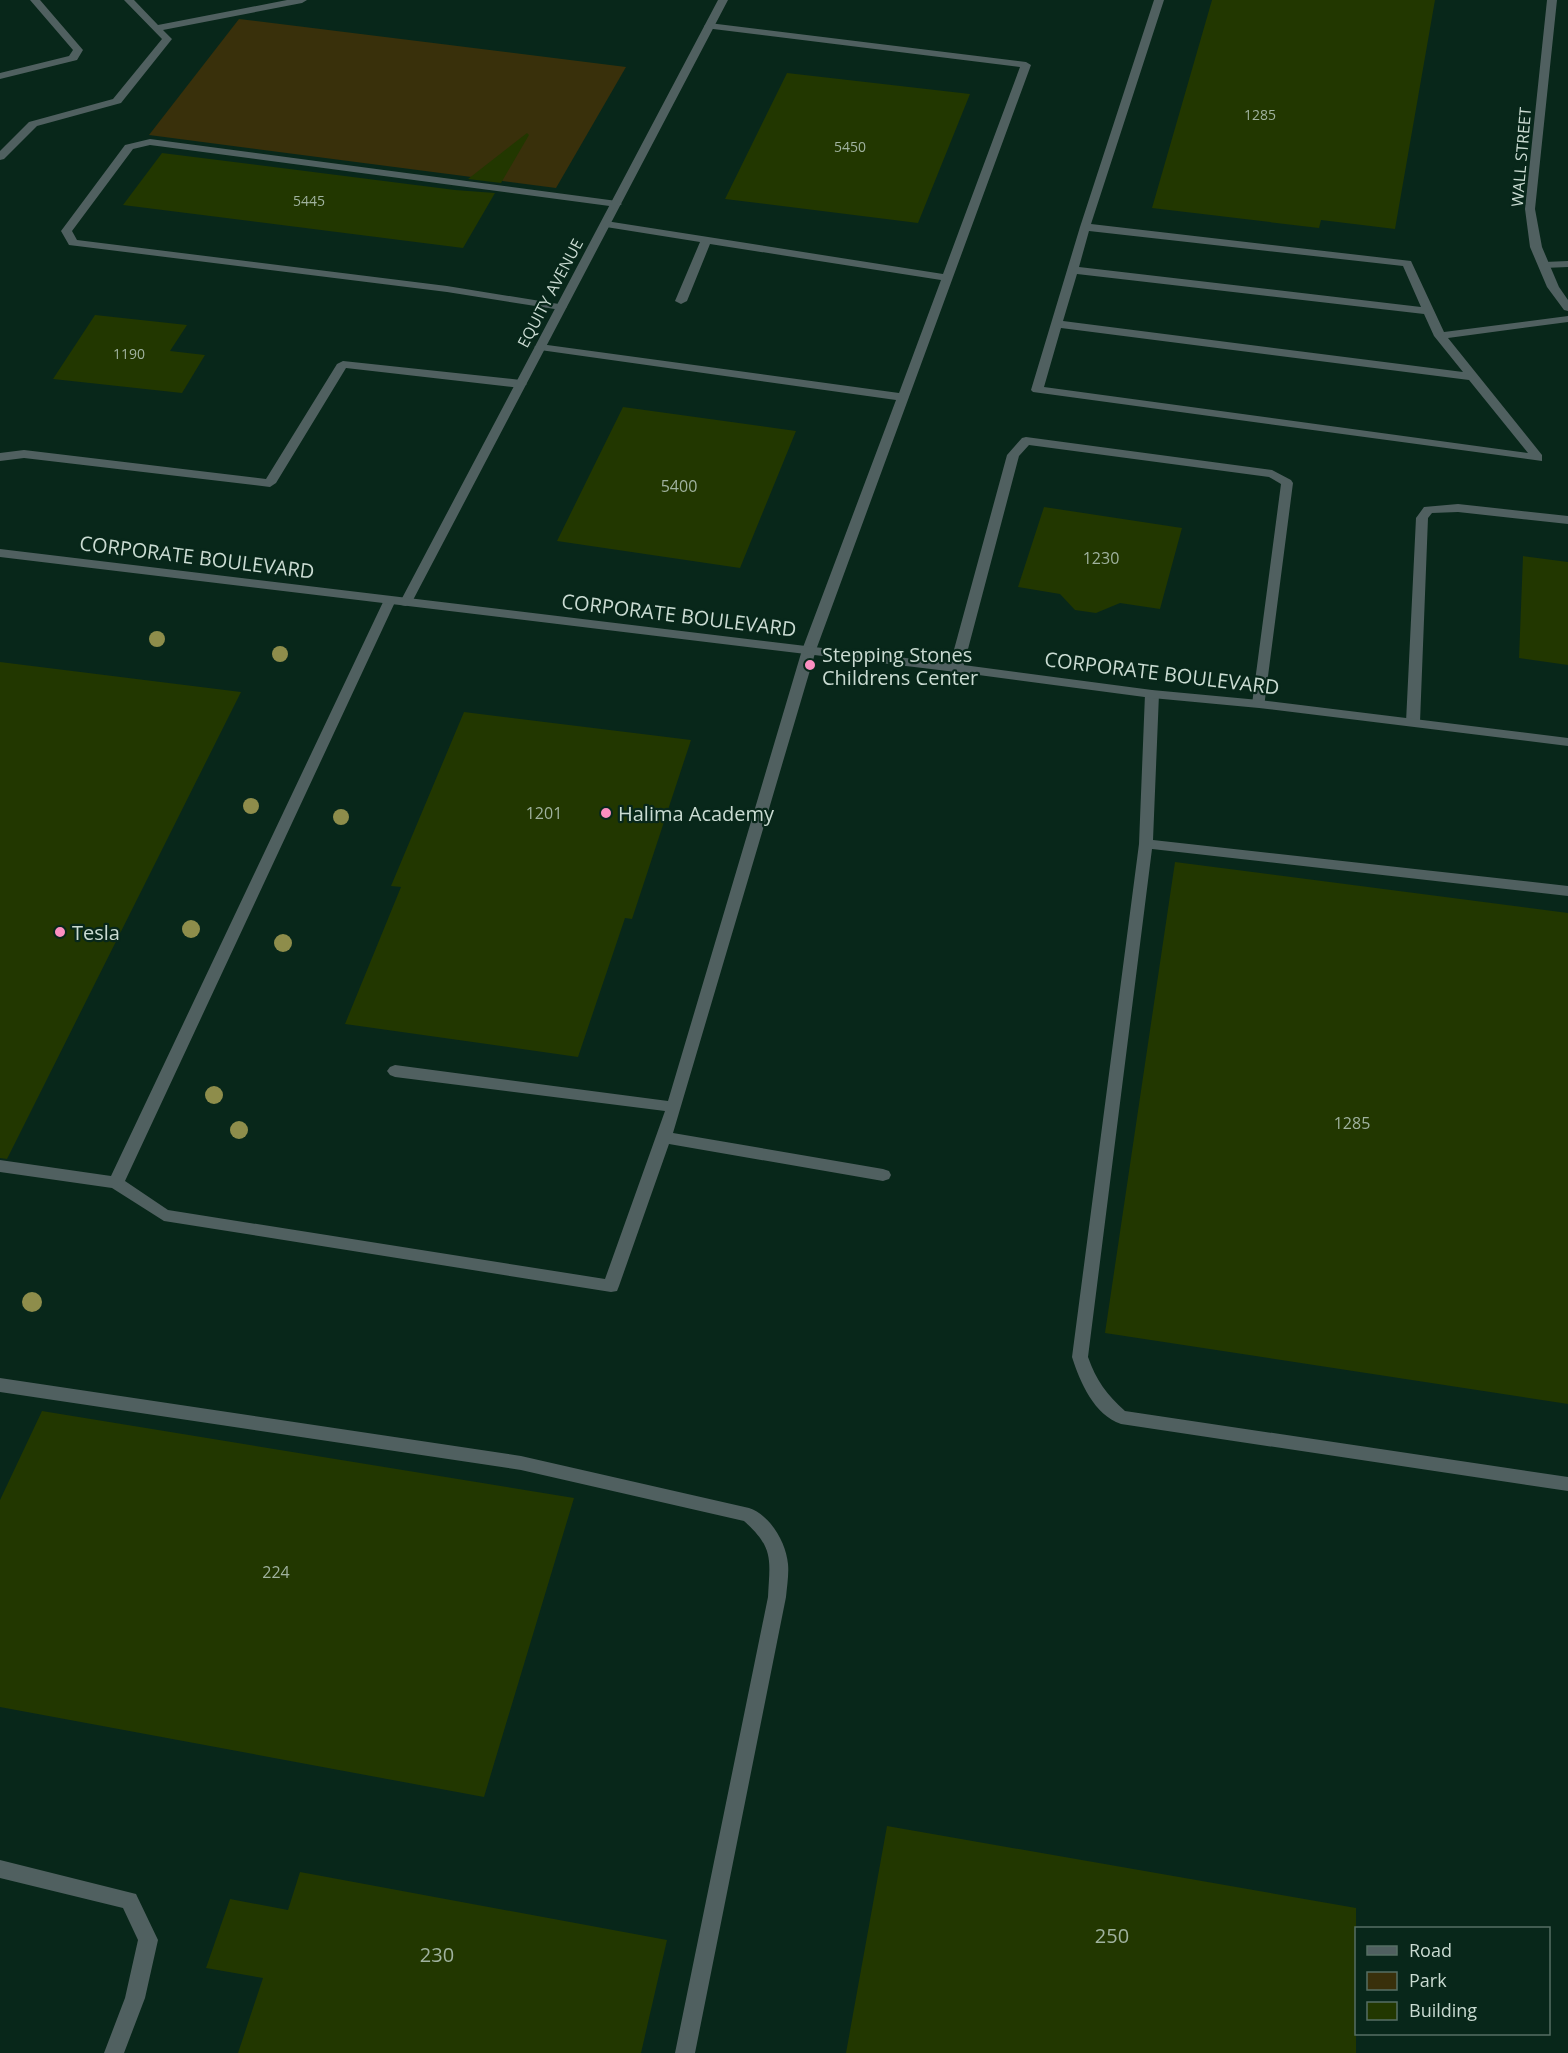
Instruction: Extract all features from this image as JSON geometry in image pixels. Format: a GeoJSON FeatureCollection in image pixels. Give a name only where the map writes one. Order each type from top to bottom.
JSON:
{"type":"FeatureCollection","features":[{"type":"Feature","properties":{"kind":"street"},"geometry":{"type":"LineString","coordinates":[[0,76],[74,58],[78,50],[35,0]]}},
{"type":"Feature","properties":{"kind":"street"},"geometry":{"type":"LineString","coordinates":[[0,158],[33,124],[117,100],[167,39],[129,0]]}},
{"type":"Feature","properties":{"kind":"street"},"geometry":{"type":"LineString","coordinates":[[156,28],[302,0]]}},
{"type":"Feature","properties":{"kind":"street","name":"EQUITY AVENUE"},"geometry":{"type":"LineString","coordinates":[[406,602],[723,0]]}},
{"type":"Feature","properties":{"kind":"street"},"geometry":{"type":"LineString","coordinates":[[1085,227],[1407,264],[1440,336],[1538,458],[1037,390],[1085,227],[1159,0]]}},
{"type":"Feature","properties":{"kind":"street","name":"WALL STREET"},"geometry":{"type":"LineString","coordinates":[[1552,0],[1530,208],[1536,247],[1553,288],[1568,308]]}},
{"type":"Feature","properties":{"kind":"street"},"geometry":{"type":"LineString","coordinates":[[0,1166],[116,1183],[164,1215],[611,1286],[674,1107],[809,650],[1026,65],[709,26]]}},
{"type":"Feature","properties":{"kind":"street"},"geometry":{"type":"LineString","coordinates":[[561,307],[447,289],[74,243],[66,231],[129,147],[150,142],[617,204]]}},
{"type":"Feature","properties":{"kind":"street"},"geometry":{"type":"LineString","coordinates":[[606,225],[947,278]]}},
{"type":"Feature","properties":{"kind":"street"},"geometry":{"type":"LineString","coordinates":[[681,301],[706,240]]}},
{"type":"Feature","properties":{"kind":"street"},"geometry":{"type":"LineString","coordinates":[[1544,264],[1568,264]]}},
{"type":"Feature","properties":{"kind":"street"},"geometry":{"type":"LineString","coordinates":[[1072,270],[1428,310]]}},
{"type":"Feature","properties":{"kind":"street"},"geometry":{"type":"LineString","coordinates":[[1440,336],[1568,319]]}},
{"type":"Feature","properties":{"kind":"street"},"geometry":{"type":"LineString","coordinates":[[1057,324],[1473,377]]}},
{"type":"Feature","properties":{"kind":"street"},"geometry":{"type":"LineString","coordinates":[[540,348],[903,397]]}},
{"type":"Feature","properties":{"kind":"street"},"geometry":{"type":"LineString","coordinates":[[0,457],[24,454],[270,483],[343,364],[521,384]]}},
{"type":"Feature","properties":{"kind":"street"},"geometry":{"type":"LineString","coordinates":[[956,668],[1013,455],[1026,441],[1272,474],[1287,483],[1259,704]]}},
{"type":"Feature","properties":{"kind":"street"},"geometry":{"type":"LineString","coordinates":[[1413,723],[1422,518],[1428,510],[1458,508],[1568,520]]}},
{"type":"Feature","properties":{"kind":"street","name":"CORPORATE BOULEVARD"},"geometry":{"type":"LineString","coordinates":[[0,553],[809,650],[1152,694],[1259,704],[1568,742]]}},
{"type":"Feature","properties":{"kind":"street"},"geometry":{"type":"LineString","coordinates":[[116,1183],[390,600]]}},
{"type":"Feature","properties":{"kind":"street"},"geometry":{"type":"LineString","coordinates":[[1152,694],[1146,844],[1080,1357],[1087,1381],[1100,1401],[1121,1417],[1568,1484]]}},
{"type":"Feature","properties":{"kind":"street"},"geometry":{"type":"LineString","coordinates":[[1146,844],[1568,891]]}},
{"type":"Feature","properties":{"kind":"street"},"geometry":{"type":"LineString","coordinates":[[395,1071],[674,1107]]}},
{"type":"Feature","properties":{"kind":"street"},"geometry":{"type":"LineString","coordinates":[[664,1137],[883,1175]]}},
{"type":"Feature","properties":{"kind":"street"},"geometry":{"type":"LineString","coordinates":[[0,1385],[521,1463],[749,1515],[769,1533],[779,1562],[777,1597],[685,2053]]}},
{"type":"Feature","properties":{"kind":"street"},"geometry":{"type":"LineString","coordinates":[[0,1869],[129,1900],[148,1940],[135,1998],[114,2053]]}},
{"type":"Feature","properties":{"kind":"green space"},"geometry":{"type":"Polygon","coordinates":[[[239,19],[626,67],[556,188],[149,135],[239,19]]]}},
{"type":"Feature","properties":{"kind":"building"},"geometry":{"type":"Polygon","coordinates":[[[1212,0],[1435,0],[1395,229],[1321,220],[1319,228],[1152,208],[1212,0]]]}},
{"type":"Feature","properties":{"kind":"building"},"geometry":{"type":"Polygon","coordinates":[[[787,73],[970,94],[918,223],[725,199],[787,73]]]}},
{"type":"Feature","properties":{"kind":"building"},"geometry":{"type":"Polygon","coordinates":[[[527,133],[529,135],[501,183],[468,179],[527,133]]]}},
{"type":"Feature","properties":{"kind":"building"},"geometry":{"type":"Polygon","coordinates":[[[162,153],[495,193],[463,248],[123,205],[162,153]]]}},
{"type":"Feature","properties":{"kind":"building"},"geometry":{"type":"Polygon","coordinates":[[[95,315],[187,325],[170,351],[205,355],[182,393],[53,379],[95,315]]]}},
{"type":"Feature","properties":{"kind":"building"},"geometry":{"type":"Polygon","coordinates":[[[623,407],[796,431],[740,568],[557,541],[623,407]]]}},
{"type":"Feature","properties":{"kind":"building"},"geometry":{"type":"Polygon","coordinates":[[[1044,507],[1182,528],[1160,609],[1120,603],[1096,613],[1075,610],[1060,594],[1018,587],[1044,507]]]}},
{"type":"Feature","properties":{"kind":"building"},"geometry":{"type":"Polygon","coordinates":[[[1523,556],[1568,562],[1568,665],[1519,658],[1523,556]]]}},
{"type":"Feature","properties":{"kind":"building","name":"Tesla"},"geometry":{"type":"Polygon","coordinates":[[[0,662],[241,692],[7,1159],[0,1158],[0,662]]]}},
{"type":"Feature","properties":{"kind":"building"},"geometry":{"type":"Polygon","coordinates":[[[464,712],[691,740],[632,919],[625,918],[578,1057],[345,1024],[401,887],[391,886],[464,712]]]}},
{"type":"Feature","properties":{"kind":"building"},"geometry":{"type":"Polygon","coordinates":[[[1175,862],[1568,913],[1568,1404],[1105,1333],[1175,862]]]}},
{"type":"Feature","properties":{"kind":"building"},"geometry":{"type":"Polygon","coordinates":[[[42,1411],[574,1498],[484,1797],[0,1707],[0,1500],[42,1411]]]}},
{"type":"Feature","properties":{"kind":"building"},"geometry":{"type":"Polygon","coordinates":[[[887,1826],[1356,1908],[1356,2053],[846,2053],[887,1826]]]}},
{"type":"Feature","properties":{"kind":"building"},"geometry":{"type":"Polygon","coordinates":[[[300,1872],[667,1940],[641,2053],[238,2053],[263,1978],[206,1968],[230,1899],[288,1910],[300,1872]]]}},
{"type":"Feature","properties":{"kind":"place","name":"Stepping Stones Childrens Center"},"geometry":{"type":"Point","coordinates":[810,665]}},
{"type":"Feature","properties":{"kind":"place","name":"Halima Academy"},"geometry":{"type":"Point","coordinates":[606,813]}},
{"type":"Feature","properties":{"kind":"place","name":"Tesla"},"geometry":{"type":"Point","coordinates":[60,932]}}]}
